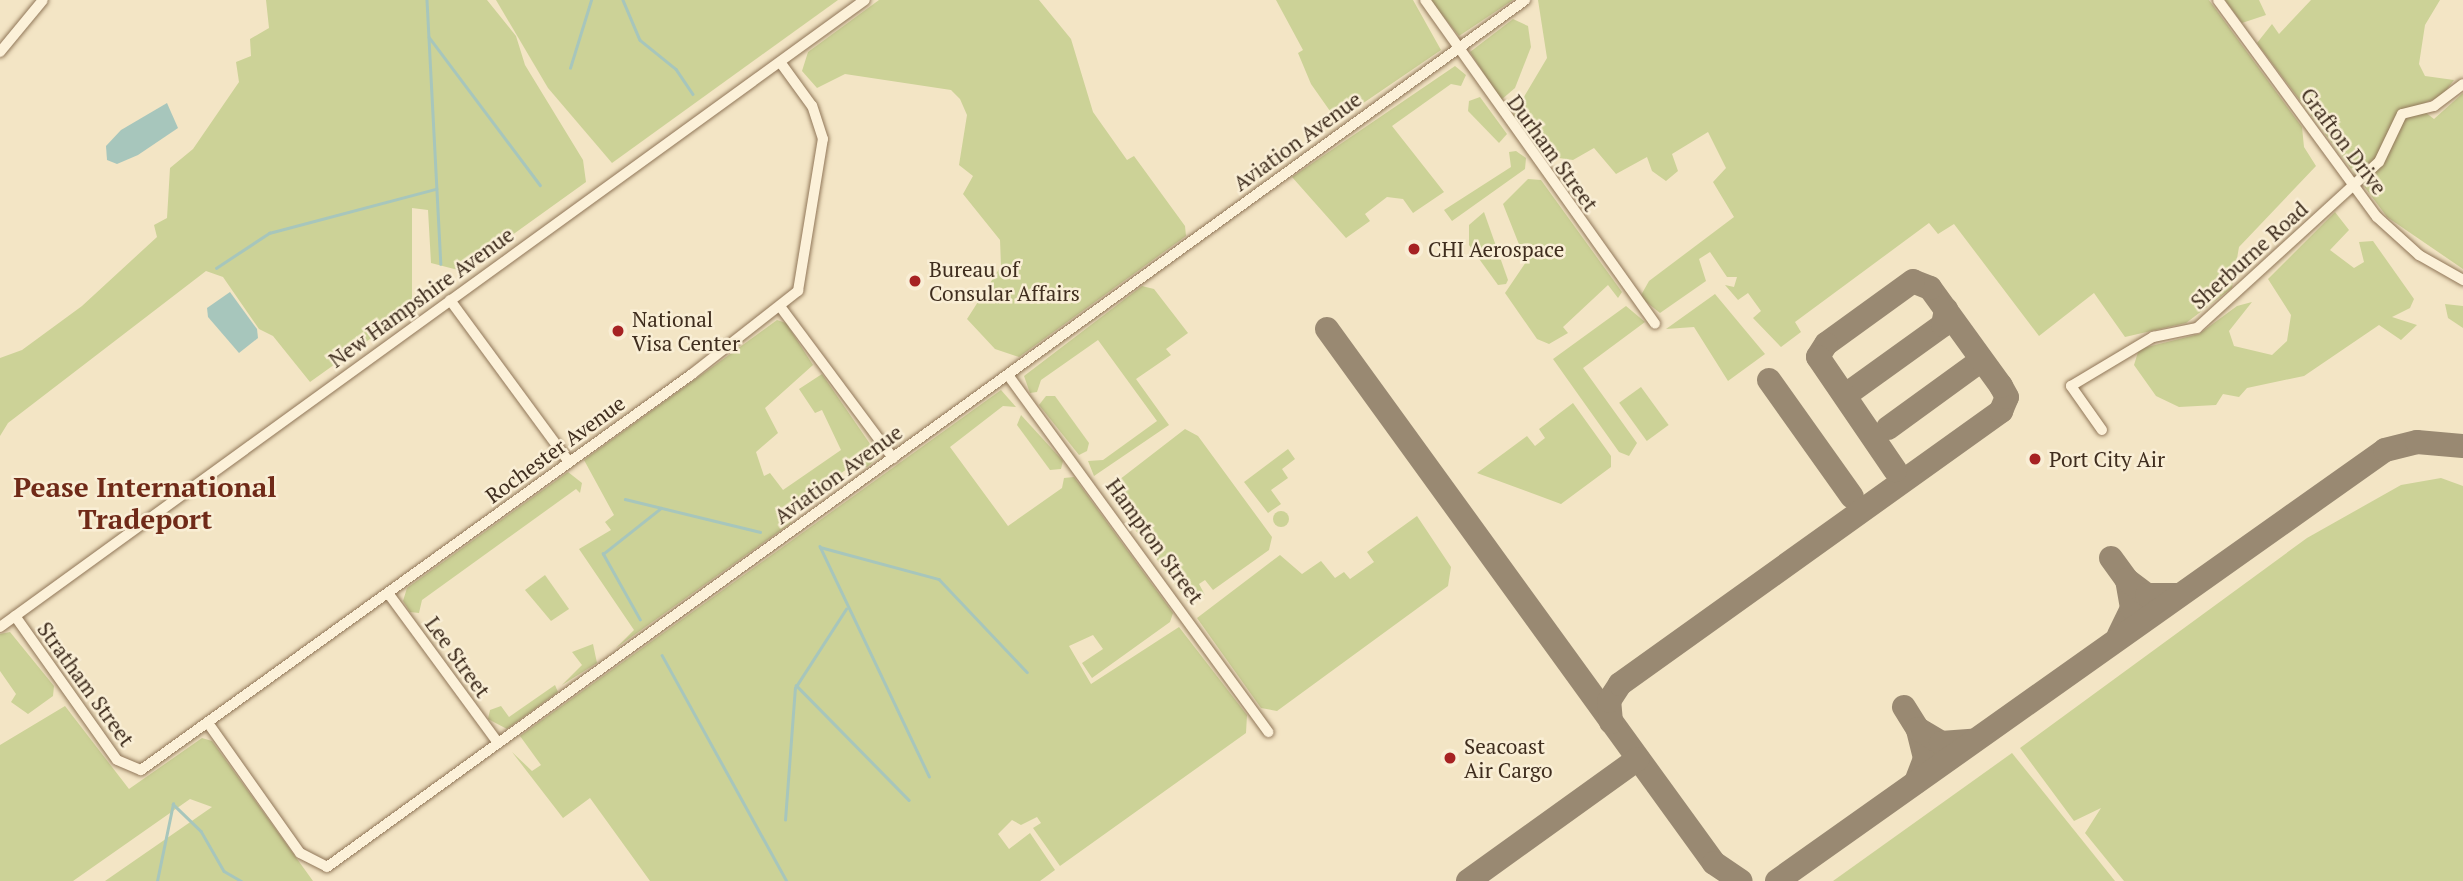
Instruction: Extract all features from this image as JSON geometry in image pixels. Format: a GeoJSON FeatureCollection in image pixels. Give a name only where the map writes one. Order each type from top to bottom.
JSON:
{"type":"FeatureCollection","features":[{"type":"Feature","properties":{"kind":"street"},"geometry":{"type":"LineString","coordinates":[[0,52],[43,0]]}},
{"type":"Feature","properties":{"kind":"street","name":"New Hampshire Avenue"},"geometry":{"type":"LineString","coordinates":[[0,627],[865,0]]}},
{"type":"Feature","properties":{"kind":"street","name":"Durham Street"},"geometry":{"type":"LineString","coordinates":[[1425,0],[1457,50],[1655,324]]}},
{"type":"Feature","properties":{"kind":"street","name":"Aviation Avenue"},"geometry":{"type":"LineString","coordinates":[[208,723],[300,853],[321,867],[498,743],[1525,0]]}},
{"type":"Feature","properties":{"kind":"street","name":"Grafton Drive"},"geometry":{"type":"LineString","coordinates":[[2218,0],[2353,186],[2401,241],[2463,280]]}},
{"type":"Feature","properties":{"kind":"street","name":"Rochester Avenue"},"geometry":{"type":"LineString","coordinates":[[130,770],[146,768],[782,309],[801,281],[823,139],[812,106],[780,62]]}},
{"type":"Feature","properties":{"kind":"street","name":"Sherburne Road"},"geometry":{"type":"LineString","coordinates":[[2102,430],[2071,386],[2153,337],[2197,328],[2385,154],[2402,114],[2434,106],[2463,84]]}},
{"type":"Feature","properties":{"kind":"street"},"geometry":{"type":"LineString","coordinates":[[450,300],[569,461]]}},
{"type":"Feature","properties":{"kind":"street"},"geometry":{"type":"LineString","coordinates":[[782,309],[892,458]]}},
{"type":"Feature","properties":{"kind":"street","name":"Hampton Street"},"geometry":{"type":"LineString","coordinates":[[1009,375],[1268,732]]}},
{"type":"Feature","properties":{"kind":"street","name":"Lee Street"},"geometry":{"type":"LineString","coordinates":[[388,593],[498,743]]}},
{"type":"Feature","properties":{"kind":"street","name":"Stratham Street"},"geometry":{"type":"LineString","coordinates":[[15,616],[130,770]]}},
{"type":"Feature","properties":{"kind":"green space"},"geometry":{"type":"Polygon","coordinates":[[[266,0],[487,0],[516,36],[525,65],[583,160],[586,182],[462,271],[431,263],[428,210],[412,208],[412,309],[310,382],[273,336],[259,329],[223,277],[206,271],[8,423],[0,436],[0,358],[22,350],[82,306],[157,237],[154,225],[167,218],[170,168],[193,149],[239,82],[236,62],[251,56],[250,39],[269,28],[266,0]]]}},
{"type":"Feature","properties":{"kind":"green space"},"geometry":{"type":"Polygon","coordinates":[[[496,0],[838,0],[612,163],[548,88],[496,0]]]}},
{"type":"Feature","properties":{"kind":"green space"},"geometry":{"type":"Polygon","coordinates":[[[879,0],[1039,0],[1071,39],[1093,112],[1127,160],[1134,156],[1185,226],[1186,236],[1019,357],[995,349],[967,319],[1001,266],[1000,240],[963,194],[973,176],[959,165],[967,115],[960,99],[951,90],[845,74],[817,88],[802,71],[808,52],[879,0]]]}},
{"type":"Feature","properties":{"kind":"green space"},"geometry":{"type":"Polygon","coordinates":[[[1276,0],[1413,0],[1441,50],[1337,121],[1311,84],[1298,53],[1303,50],[1276,0]]]}},
{"type":"Feature","properties":{"kind":"green space"},"geometry":{"type":"Polygon","coordinates":[[[1430,0],[1513,0],[1459,36],[1430,0]]]}},
{"type":"Feature","properties":{"kind":"green space"},"geometry":{"type":"Polygon","coordinates":[[[1538,0],[2209,0],[2302,127],[2304,147],[2316,166],[2239,247],[2232,288],[2186,323],[2125,337],[2094,293],[2039,336],[1954,224],[1938,234],[1929,223],[1795,322],[1801,332],[1781,347],[1753,318],[1761,311],[1748,293],[1738,300],[1725,285],[1734,287],[1737,277],[1727,277],[1710,252],[1699,259],[1706,281],[1660,313],[1640,297],[1649,281],[1734,217],[1713,182],[1726,168],[1708,132],[1672,154],[1678,171],[1666,181],[1652,171],[1647,157],[1616,174],[1594,148],[1573,160],[1538,155],[1512,117],[1547,58],[1538,0]]]}},
{"type":"Feature","properties":{"kind":"green space"},"geometry":{"type":"Polygon","coordinates":[[[2225,0],[2259,0],[2266,15],[2242,23],[2225,0]]]}},
{"type":"Feature","properties":{"kind":"green space"},"geometry":{"type":"Polygon","coordinates":[[[2311,0],[2440,0],[2425,25],[2419,64],[2425,76],[2454,80],[2442,96],[2417,106],[2434,119],[2463,93],[2463,269],[2387,217],[2257,43],[2272,24],[2279,34],[2311,0]]]}},
{"type":"Feature","properties":{"kind":"green space"},"geometry":{"type":"Polygon","coordinates":[[[1513,19],[1528,26],[1531,47],[1515,88],[1501,100],[1470,52],[1513,19]]]}},
{"type":"Feature","properties":{"kind":"green space"},"geometry":{"type":"Polygon","coordinates":[[[1455,66],[1466,75],[1461,86],[1451,84],[1392,126],[1444,192],[1413,213],[1403,199],[1387,197],[1365,214],[1370,221],[1346,238],[1292,177],[1455,66]]]}},
{"type":"Feature","properties":{"kind":"green space"},"geometry":{"type":"Polygon","coordinates":[[[1480,97],[1507,134],[1499,143],[1468,111],[1469,101],[1480,97]]]}},
{"type":"Feature","properties":{"kind":"green space"},"geometry":{"type":"Polygon","coordinates":[[[1516,151],[1526,158],[1525,169],[1452,221],[1444,210],[1511,167],[1509,152],[1516,151]]]}},
{"type":"Feature","properties":{"kind":"green space"},"geometry":{"type":"Polygon","coordinates":[[[1528,179],[1541,180],[1622,292],[1618,298],[1608,285],[1563,327],[1568,333],[1549,344],[1537,339],[1505,293],[1526,262],[1503,204],[1528,179]]]}},
{"type":"Feature","properties":{"kind":"green space"},"geometry":{"type":"Polygon","coordinates":[[[1484,212],[1508,280],[1506,284],[1498,285],[1469,245],[1469,225],[1484,212]]]}},
{"type":"Feature","properties":{"kind":"green space"},"geometry":{"type":"Polygon","coordinates":[[[2335,212],[2349,230],[2330,250],[2354,268],[2364,262],[2359,242],[2373,241],[2414,299],[2410,308],[2392,317],[2417,325],[2401,340],[2379,325],[2304,376],[2247,388],[2239,397],[2223,394],[2216,405],[2179,407],[2156,396],[2134,365],[2139,349],[2199,334],[2237,306],[2252,302],[2229,331],[2234,346],[2272,355],[2287,341],[2291,315],[2268,279],[2335,212]]]}},
{"type":"Feature","properties":{"kind":"green space"},"geometry":{"type":"Polygon","coordinates":[[[1142,286],[1154,289],[1188,333],[1166,349],[1171,355],[1136,379],[1169,425],[1094,476],[1088,461],[1103,460],[1157,421],[1098,340],[1041,380],[1037,392],[1030,393],[1024,376],[1142,286]]]}},
{"type":"Feature","properties":{"kind":"green space"},"geometry":{"type":"Polygon","coordinates":[[[1715,294],[1765,354],[1728,381],[1694,327],[1666,329],[1715,294]]]}},
{"type":"Feature","properties":{"kind":"green space"},"geometry":{"type":"Polygon","coordinates":[[[2445,304],[2463,306],[2463,328],[2448,318],[2445,304]]]}},
{"type":"Feature","properties":{"kind":"green space"},"geometry":{"type":"Polygon","coordinates":[[[1626,306],[1645,322],[1583,368],[1637,443],[1629,456],[1619,452],[1553,359],[1626,306]]]}},
{"type":"Feature","properties":{"kind":"green space"},"geometry":{"type":"Polygon","coordinates":[[[777,320],[786,323],[813,365],[765,408],[778,433],[756,452],[764,476],[770,473],[783,490],[841,450],[822,410],[815,413],[799,389],[822,374],[879,457],[867,467],[855,463],[788,512],[791,523],[616,648],[634,630],[579,549],[611,530],[605,522],[614,515],[584,460],[777,320]]]}},
{"type":"Feature","properties":{"kind":"green space"},"geometry":{"type":"Polygon","coordinates":[[[1641,387],[1669,425],[1647,441],[1619,403],[1641,387]]]}},
{"type":"Feature","properties":{"kind":"green space"},"geometry":{"type":"Polygon","coordinates":[[[1001,390],[1016,407],[1003,406],[950,447],[1008,526],[1062,488],[1064,478],[1074,477],[1173,613],[1170,622],[1092,678],[1082,663],[1103,649],[1093,635],[1069,646],[1091,684],[1179,627],[1247,715],[1246,733],[1060,866],[1033,828],[1041,823],[1037,817],[1021,825],[1012,820],[998,834],[1009,849],[1030,833],[1055,870],[1040,881],[650,881],[590,798],[563,818],[512,752],[532,771],[541,765],[520,736],[1001,390]]]}},
{"type":"Feature","properties":{"kind":"green space"},"geometry":{"type":"Polygon","coordinates":[[[1046,396],[1055,396],[1089,443],[1087,451],[1079,455],[1039,405],[1046,396]]]}},
{"type":"Feature","properties":{"kind":"green space"},"geometry":{"type":"Polygon","coordinates":[[[1573,403],[1611,456],[1611,467],[1561,504],[1477,473],[1527,436],[1535,446],[1545,438],[1539,429],[1573,403]]]}},
{"type":"Feature","properties":{"kind":"green space"},"geometry":{"type":"Polygon","coordinates":[[[1021,415],[1063,461],[1061,469],[1050,470],[1017,425],[1021,415]]]}},
{"type":"Feature","properties":{"kind":"green space"},"geometry":{"type":"Polygon","coordinates":[[[1185,429],[1198,436],[1272,537],[1269,550],[1213,590],[1205,580],[1199,584],[1205,595],[1189,603],[1106,490],[1185,429]]]}},
{"type":"Feature","properties":{"kind":"green space"},"geometry":{"type":"Polygon","coordinates":[[[1288,449],[1295,459],[1282,469],[1288,478],[1271,490],[1281,504],[1268,513],[1244,482],[1288,449]]]}},
{"type":"Feature","properties":{"kind":"green space"},"geometry":{"type":"Polygon","coordinates":[[[568,472],[582,483],[580,493],[576,489],[422,600],[419,613],[410,612],[403,601],[407,588],[568,472]]]}},
{"type":"Feature","properties":{"kind":"green space"},"geometry":{"type":"Polygon","coordinates":[[[2441,478],[2463,486],[2463,881],[2124,881],[2085,833],[2101,808],[2074,821],[2020,748],[2307,538],[2401,485],[2441,478]]]}},
{"type":"Feature","properties":{"kind":"green space"},"geometry":{"type":"Polygon","coordinates":[[[1281,511],[1289,519],[1281,527],[1273,519],[1281,511]]]}},
{"type":"Feature","properties":{"kind":"green space"},"geometry":{"type":"Polygon","coordinates":[[[1417,516],[1451,567],[1448,586],[1277,711],[1261,708],[1197,618],[1280,555],[1302,574],[1321,561],[1335,578],[1344,572],[1350,579],[1374,562],[1367,552],[1417,516]]]}},
{"type":"Feature","properties":{"kind":"green space"},"geometry":{"type":"Polygon","coordinates":[[[545,575],[569,609],[551,621],[525,590],[545,575]]]}},
{"type":"Feature","properties":{"kind":"green space"},"geometry":{"type":"Polygon","coordinates":[[[10,632],[54,686],[53,696],[28,714],[11,702],[16,694],[0,671],[0,634],[10,632]]]}},
{"type":"Feature","properties":{"kind":"green space"},"geometry":{"type":"Polygon","coordinates":[[[593,644],[597,663],[562,685],[582,665],[572,652],[593,644]]]}},
{"type":"Feature","properties":{"kind":"green space"},"geometry":{"type":"Polygon","coordinates":[[[555,685],[558,692],[507,729],[488,719],[490,710],[501,706],[509,717],[555,685]]]}},
{"type":"Feature","properties":{"kind":"green space"},"geometry":{"type":"Polygon","coordinates":[[[65,706],[129,789],[202,738],[212,741],[313,881],[105,881],[212,807],[190,799],[73,881],[0,881],[0,745],[65,706]]]}},
{"type":"Feature","properties":{"kind":"green space"},"geometry":{"type":"Polygon","coordinates":[[[2012,753],[2115,881],[1833,881],[2012,753]]]}},
{"type":"Feature","properties":{"kind":"water"},"geometry":{"type":"Polygon","coordinates":[[[167,103],[178,128],[138,155],[117,164],[107,160],[106,146],[121,130],[167,103]]]}},
{"type":"Feature","properties":{"kind":"water"},"geometry":{"type":"Polygon","coordinates":[[[230,292],[257,329],[258,338],[239,353],[208,317],[207,308],[230,292]]]}},
{"type":"Feature","properties":{"kind":"waterway"},"geometry":{"type":"LineString","coordinates":[[427,0],[441,264]]}},
{"type":"Feature","properties":{"kind":"waterway"},"geometry":{"type":"LineString","coordinates":[[570,68],[591,0]]}},
{"type":"Feature","properties":{"kind":"waterway"},"geometry":{"type":"LineString","coordinates":[[623,0],[640,40],[676,69],[693,94]]}},
{"type":"Feature","properties":{"kind":"waterway"},"geometry":{"type":"LineString","coordinates":[[429,37],[540,185]]}},
{"type":"Feature","properties":{"kind":"waterway"},"geometry":{"type":"LineString","coordinates":[[216,268],[269,233],[436,189]]}},
{"type":"Feature","properties":{"kind":"waterway"},"geometry":{"type":"LineString","coordinates":[[625,499],[760,532]]}},
{"type":"Feature","properties":{"kind":"waterway"},"geometry":{"type":"LineString","coordinates":[[640,620],[603,554],[661,508]]}},
{"type":"Feature","properties":{"kind":"waterway"},"geometry":{"type":"LineString","coordinates":[[929,777],[820,547],[939,579],[1027,672]]}},
{"type":"Feature","properties":{"kind":"waterway"},"geometry":{"type":"LineString","coordinates":[[785,820],[795,688],[846,609]]}},
{"type":"Feature","properties":{"kind":"waterway"},"geometry":{"type":"LineString","coordinates":[[662,655],[787,881]]}},
{"type":"Feature","properties":{"kind":"waterway"},"geometry":{"type":"LineString","coordinates":[[796,685],[909,800]]}},
{"type":"Feature","properties":{"kind":"waterway"},"geometry":{"type":"LineString","coordinates":[[157,881],[173,804],[201,831],[224,871],[241,881]]}},
{"type":"Feature","properties":{"kind":"taxiway"},"geometry":{"type":"LineString","coordinates":[[1611,722],[1609,701],[1620,684],[2001,411],[2007,397],[2001,386],[1930,288],[1913,281],[1826,344],[1818,357],[1895,470]]}},
{"type":"Feature","properties":{"kind":"taxiway"},"geometry":{"type":"LineString","coordinates":[[1854,389],[1943,325],[1946,309]]}},
{"type":"Feature","properties":{"kind":"taxiway"},"geometry":{"type":"LineString","coordinates":[[1327,329],[1714,863],[1741,881]]}},
{"type":"Feature","properties":{"kind":"taxiway"},"geometry":{"type":"LineString","coordinates":[[1888,428],[1972,367]]}},
{"type":"Feature","properties":{"kind":"taxiway"},"geometry":{"type":"LineString","coordinates":[[1769,380],[1852,497]]}},
{"type":"Feature","properties":{"kind":"taxiway"},"geometry":{"type":"LineString","coordinates":[[1777,881],[2385,450],[2417,442],[2463,446]]}},
{"type":"Feature","properties":{"kind":"taxiway"},"geometry":{"type":"LineString","coordinates":[[2111,558],[2127,580]]}},
{"type":"Feature","properties":{"kind":"taxiway"},"geometry":{"type":"LineString","coordinates":[[2119,635],[2132,608],[2127,580],[2147,595],[2178,595]]}},
{"type":"Feature","properties":{"kind":"taxiway"},"geometry":{"type":"LineString","coordinates":[[1904,707],[1918,729]]}},
{"type":"Feature","properties":{"kind":"taxiway"},"geometry":{"type":"LineString","coordinates":[[1916,782],[1925,758],[1918,729],[1941,743],[1972,741]]}},
{"type":"Feature","properties":{"kind":"taxiway"},"geometry":{"type":"LineString","coordinates":[[1468,881],[1638,759]]}},
{"type":"Feature","properties":{"kind":"place","name":"CHI Aerospace"},"geometry":{"type":"Point","coordinates":[1414,249]}},
{"type":"Feature","properties":{"kind":"place","name":"Bureau of Consular Affairs"},"geometry":{"type":"Point","coordinates":[915,281]}},
{"type":"Feature","properties":{"kind":"place","name":"National Visa Center"},"geometry":{"type":"Point","coordinates":[618,331]}},
{"type":"Feature","properties":{"kind":"place","name":"Port City Air"},"geometry":{"type":"Point","coordinates":[2035,459]}},
{"type":"Feature","properties":{"kind":"place","name":"Seacoast Air Cargo"},"geometry":{"type":"Point","coordinates":[1450,758]}},
{"type":"Feature","properties":{"kind":"district","name":"Pease International Tradeport"},"geometry":{"type":"Point","coordinates":[145,503]}}]}
